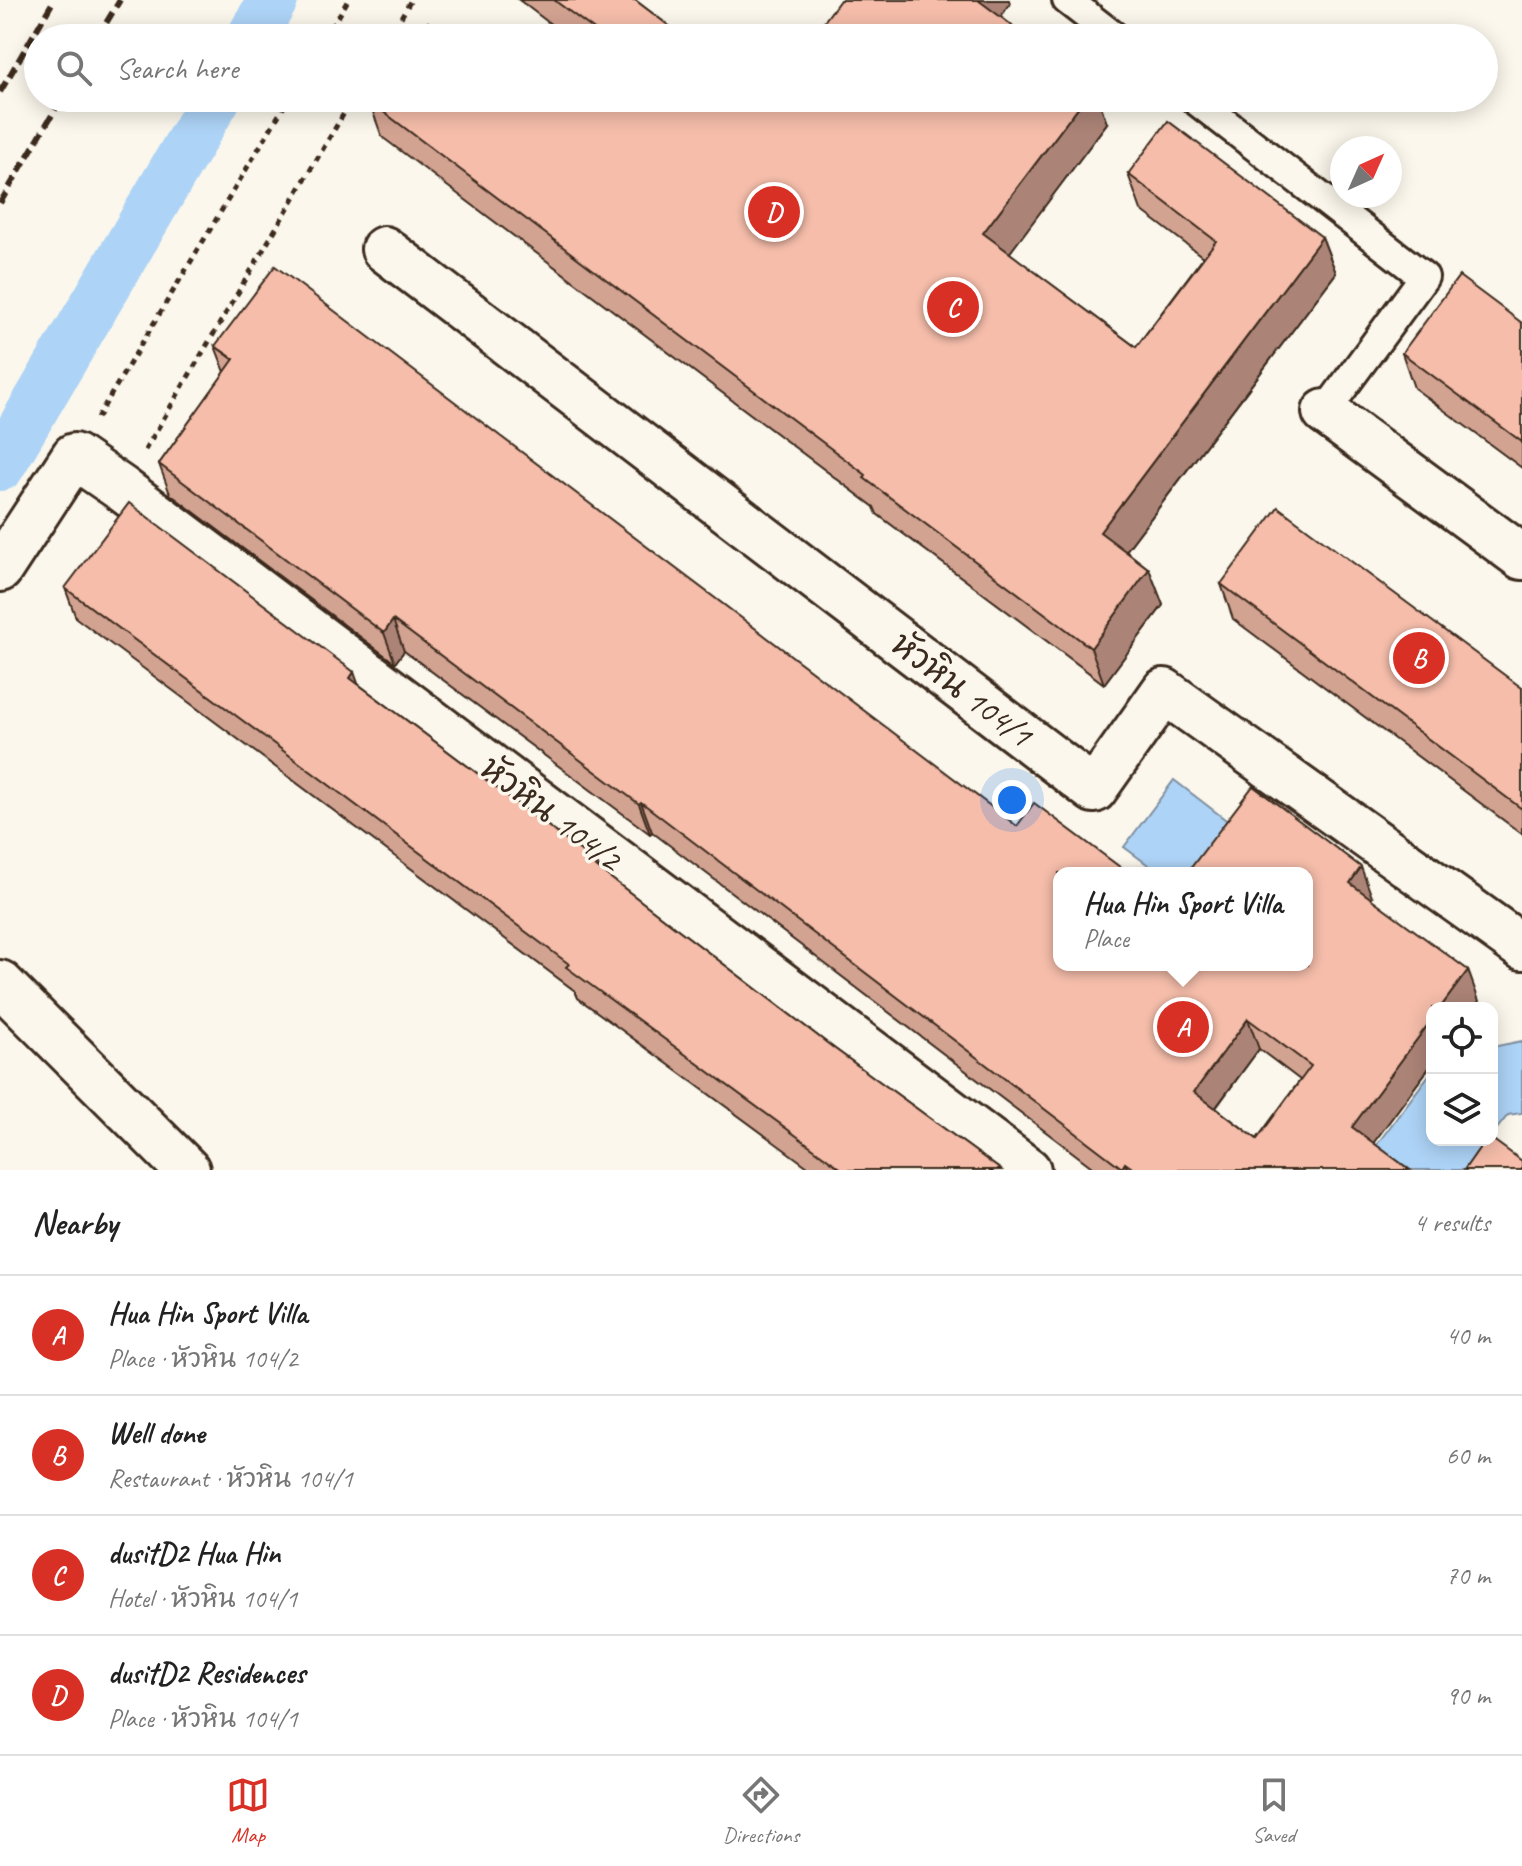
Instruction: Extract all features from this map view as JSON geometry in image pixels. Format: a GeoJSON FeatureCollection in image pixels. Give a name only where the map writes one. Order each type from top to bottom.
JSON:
{"type":"FeatureCollection","features":[{"type":"Feature","properties":{"kind":"street","name":"หัวหิน 104/1"},"geometry":{"type":"LineString","coordinates":[[384,249],[1094,790],[1164,691],[1522,947]]}},
{"type":"Feature","properties":{"kind":"street"},"geometry":{"type":"LineString","coordinates":[[1325,412],[1522,557]]}},
{"type":"Feature","properties":{"kind":"street","name":"หัวหิน 104/2"},"geometry":{"type":"LineString","coordinates":[[74,456],[1028,1170]]}},
{"type":"Feature","properties":{"kind":"street"},"geometry":{"type":"LineString","coordinates":[[0,569],[74,456]]}},
{"type":"Feature","properties":{"kind":"street"},"geometry":{"type":"LineString","coordinates":[[0,983],[187,1170]]}},
{"type":"Feature","properties":{"kind":"lane"},"geometry":{"type":"LineString","coordinates":[[1067,0],[1098,24]]}},
{"type":"Feature","properties":{"kind":"lane"},"geometry":{"type":"LineString","coordinates":[[1211,112],[1424,277],[1325,412]]}},
{"type":"Feature","properties":{"kind":"path"},"geometry":{"type":"LineString","coordinates":[[334,24],[348,0]]}},
{"type":"Feature","properties":{"kind":"path"},"geometry":{"type":"LineString","coordinates":[[397,24],[411,0]]}},
{"type":"Feature","properties":{"kind":"path"},"geometry":{"type":"LineString","coordinates":[[74,456],[281,112]]}},
{"type":"Feature","properties":{"kind":"path"},"geometry":{"type":"LineString","coordinates":[[122,489],[345,112]]}},
{"type":"Feature","properties":{"kind":"water"},"geometry":{"type":"Polygon","coordinates":[[[1174,780],[1230,823],[1197,867],[1151,867],[1124,847],[1174,780]]]}},
{"type":"Feature","properties":{"kind":"water"},"geometry":{"type":"Polygon","coordinates":[[[1522,1041],[1522,1113],[1508,1115],[1498,1128],[1498,1074],[1498,1046],[1522,1041]]]}},
{"type":"Feature","properties":{"kind":"water"},"geometry":{"type":"Polygon","coordinates":[[[1426,1079],[1426,1146],[1484,1146],[1466,1170],[1397,1170],[1372,1151],[1426,1079]]]}},
{"type":"Feature","properties":{"kind":"building"},"geometry":{"type":"Polygon","coordinates":[[[554,0],[635,0],[667,24],[586,24],[554,0]]]}},
{"type":"Feature","properties":{"kind":"building"},"geometry":{"type":"Polygon","coordinates":[[[840,0],[978,0],[1010,24],[822,24],[840,0]]]}},
{"type":"Feature","properties":{"kind":"building"},"geometry":{"type":"Polygon","coordinates":[[[384,112],[1074,112],[983,233],[1136,347],[1216,241],[1128,174],[1168,121],[1322,237],[1100,532],[1149,569],[1091,648],[864,478],[866,475],[384,112]]]}},
{"type":"Feature","properties":{"kind":"building"},"geometry":{"type":"Polygon","coordinates":[[[275,266],[1017,826],[1034,803],[1120,867],[1053,867],[1053,971],[1313,971],[1313,867],[1192,867],[1253,786],[1361,867],[1350,883],[1468,970],[1444,1002],[1426,1002],[1426,1027],[1352,1127],[1410,1170],[1135,1170],[1125,1163],[1122,1168],[641,802],[639,804],[393,620],[384,633],[159,464],[234,359],[215,346],[275,266]],[[1248,1019],[1194,1092],[1257,1139],[1311,1066],[1248,1019]]]}},
{"type":"Feature","properties":{"kind":"building"},"geometry":{"type":"Polygon","coordinates":[[[1459,276],[1522,323],[1522,442],[1402,353],[1459,276]]]}},
{"type":"Feature","properties":{"kind":"building"},"geometry":{"type":"Polygon","coordinates":[[[129,503],[354,672],[350,678],[597,863],[595,866],[835,1049],[1001,1170],[843,1170],[566,967],[569,964],[65,588],[129,503]]]}},
{"type":"Feature","properties":{"kind":"building"},"geometry":{"type":"Polygon","coordinates":[[[1278,507],[1522,688],[1522,809],[1221,584],[1278,507]]]}},
{"type":"Feature","properties":{"kind":"building"},"geometry":{"type":"Polygon","coordinates":[[[1498,1143],[1522,1161],[1522,1170],[1464,1170],[1481,1146],[1498,1146],[1498,1143]]]}},
{"type":"Feature","properties":{"kind":"waterway"},"geometry":{"type":"LineString","coordinates":[[259,24],[273,0]]}},
{"type":"Feature","properties":{"kind":"waterway"},"geometry":{"type":"LineString","coordinates":[[0,466],[208,112]]}},
{"type":"Feature","properties":{"kind":"railway"},"geometry":{"type":"LineString","coordinates":[[40,24],[54,0]]}},
{"type":"Feature","properties":{"kind":"railway"},"geometry":{"type":"LineString","coordinates":[[105,24],[120,0]]}},
{"type":"Feature","properties":{"kind":"railway"},"geometry":{"type":"LineString","coordinates":[[0,92],[24,51]]}},
{"type":"Feature","properties":{"kind":"railway"},"geometry":{"type":"LineString","coordinates":[[0,203],[54,112]]}},
{"type":"Feature","properties":{"kind":"place","name":"dusitD2 Residences"},"geometry":{"type":"Point","coordinates":[774,212]}},
{"type":"Feature","properties":{"kind":"place","name":"dusitD2 Hua Hin"},"geometry":{"type":"Point","coordinates":[953,307]}},
{"type":"Feature","properties":{"kind":"place","name":"Well done"},"geometry":{"type":"Point","coordinates":[1419,658]}},
{"type":"Feature","properties":{"kind":"place","name":"Hua Hin Sport Villa"},"geometry":{"type":"Point","coordinates":[1183,1027]}}]}
